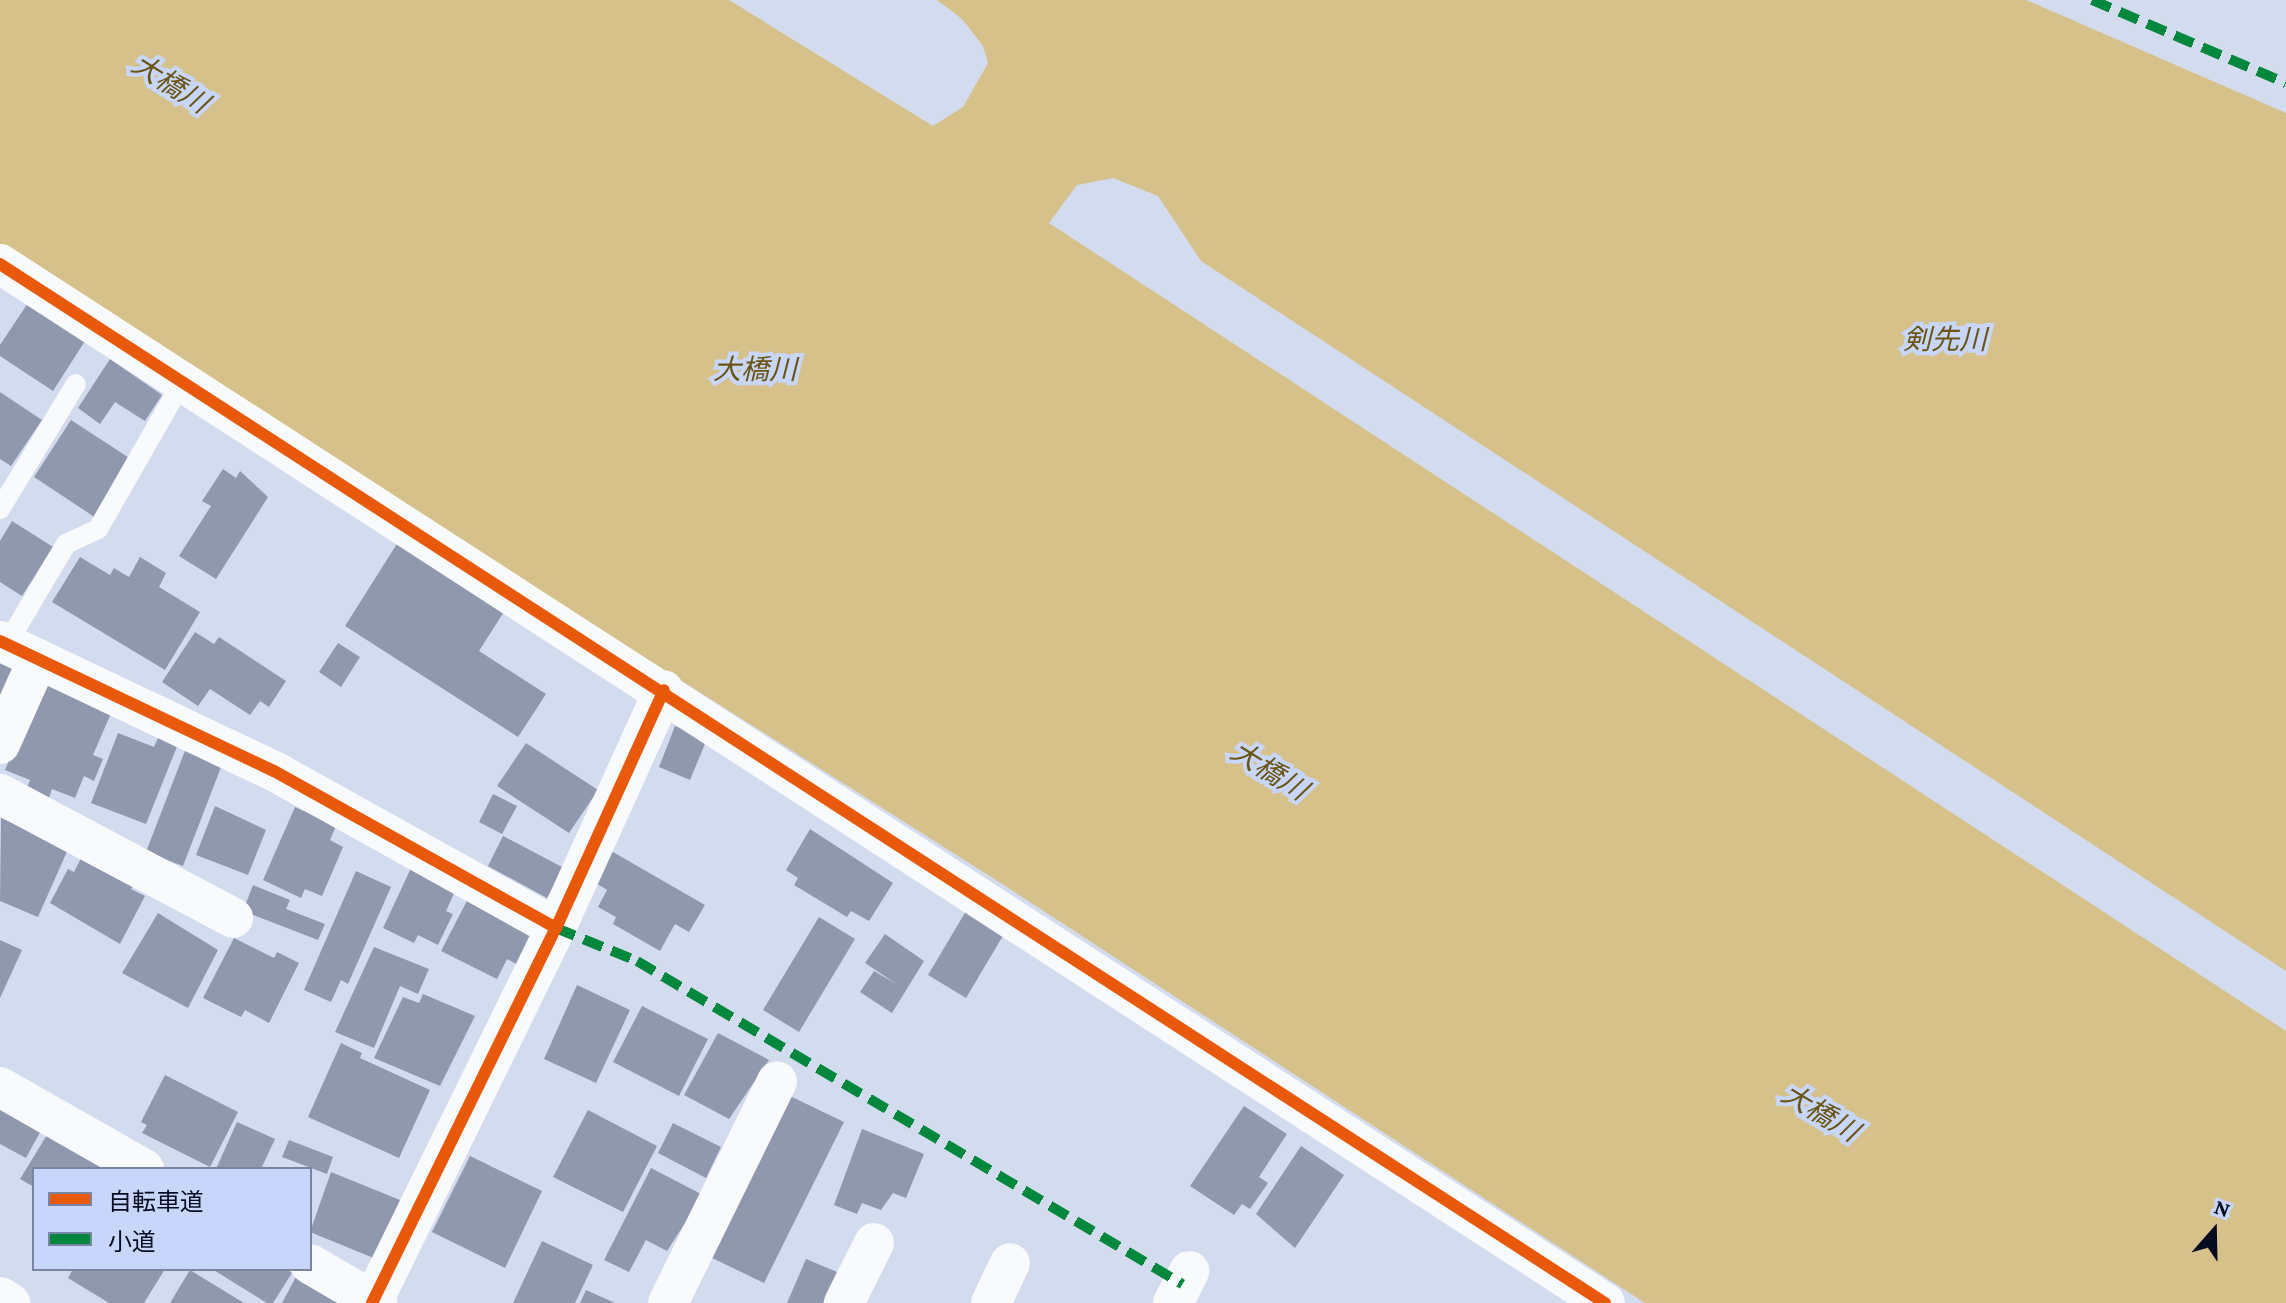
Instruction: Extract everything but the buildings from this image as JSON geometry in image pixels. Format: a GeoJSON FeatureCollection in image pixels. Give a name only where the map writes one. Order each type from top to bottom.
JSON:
{"type":"FeatureCollection","features":[{"type":"Feature","properties":{"kind":"street"},"geometry":{"type":"LineString","coordinates":[[0,264],[184,379],[1605,1303]]}},
{"type":"Feature","properties":{"kind":"street"},"geometry":{"type":"LineString","coordinates":[[0,744],[15,648],[274,771],[556,928]]}},
{"type":"Feature","properties":{"kind":"street"},"geometry":{"type":"LineString","coordinates":[[312,1265],[374,1302],[556,928],[664,690]]}},
{"type":"Feature","properties":{"kind":"street"},"geometry":{"type":"LineString","coordinates":[[0,794],[233,918]]}},
{"type":"Feature","properties":{"kind":"street"},"geometry":{"type":"LineString","coordinates":[[668,1303],[777,1081]]}},
{"type":"Feature","properties":{"kind":"street"},"geometry":{"type":"LineString","coordinates":[[0,1087],[140,1167]]}},
{"type":"Feature","properties":{"kind":"street"},"geometry":{"type":"LineString","coordinates":[[844,1303],[874,1243]]}},
{"type":"Feature","properties":{"kind":"street"},"geometry":{"type":"LineString","coordinates":[[991,1303],[1010,1263]]}},
{"type":"Feature","properties":{"kind":"street"},"geometry":{"type":"LineString","coordinates":[[0,1297],[10,1303]]}},
{"type":"Feature","properties":{"kind":"lane"},"geometry":{"type":"LineString","coordinates":[[15,648],[66,544],[98,529],[184,379]]}},
{"type":"Feature","properties":{"kind":"lane"},"geometry":{"type":"LineString","coordinates":[[0,509],[76,384]]}},
{"type":"Feature","properties":{"kind":"water","name":"大橋川"},"geometry":{"type":"Polygon","coordinates":[[[0,0],[729,0],[933,126],[963,107],[988,63],[983,46],[962,19],[937,0],[2026,0],[2286,113],[2286,971],[1201,261],[1158,196],[1113,178],[1077,185],[1049,223],[2286,1031],[2286,1303],[1645,1303],[1010,889],[0,248],[0,0]]]}},
{"type":"Feature","properties":{"kind":"marked path"},"geometry":{"type":"LineString","coordinates":[[2092,0],[2286,83]]}},
{"type":"Feature","properties":{"kind":"marked path"},"geometry":{"type":"LineString","coordinates":[[556,928],[637,961],[1182,1284]]}},
{"type":"Feature","properties":{"kind":"cycle path"},"geometry":{"type":"LineString","coordinates":[[0,264],[1605,1303]]}},
{"type":"Feature","properties":{"kind":"cycle path"},"geometry":{"type":"LineString","coordinates":[[0,641],[274,771],[556,928]]}},
{"type":"Feature","properties":{"kind":"cycle path"},"geometry":{"type":"LineString","coordinates":[[372,1303],[556,928],[664,690]]}},
{"type":"Feature","properties":{"kind":"water label","name":"剣先川"},"geometry":{"type":"Point","coordinates":[1945,340]}}]}
